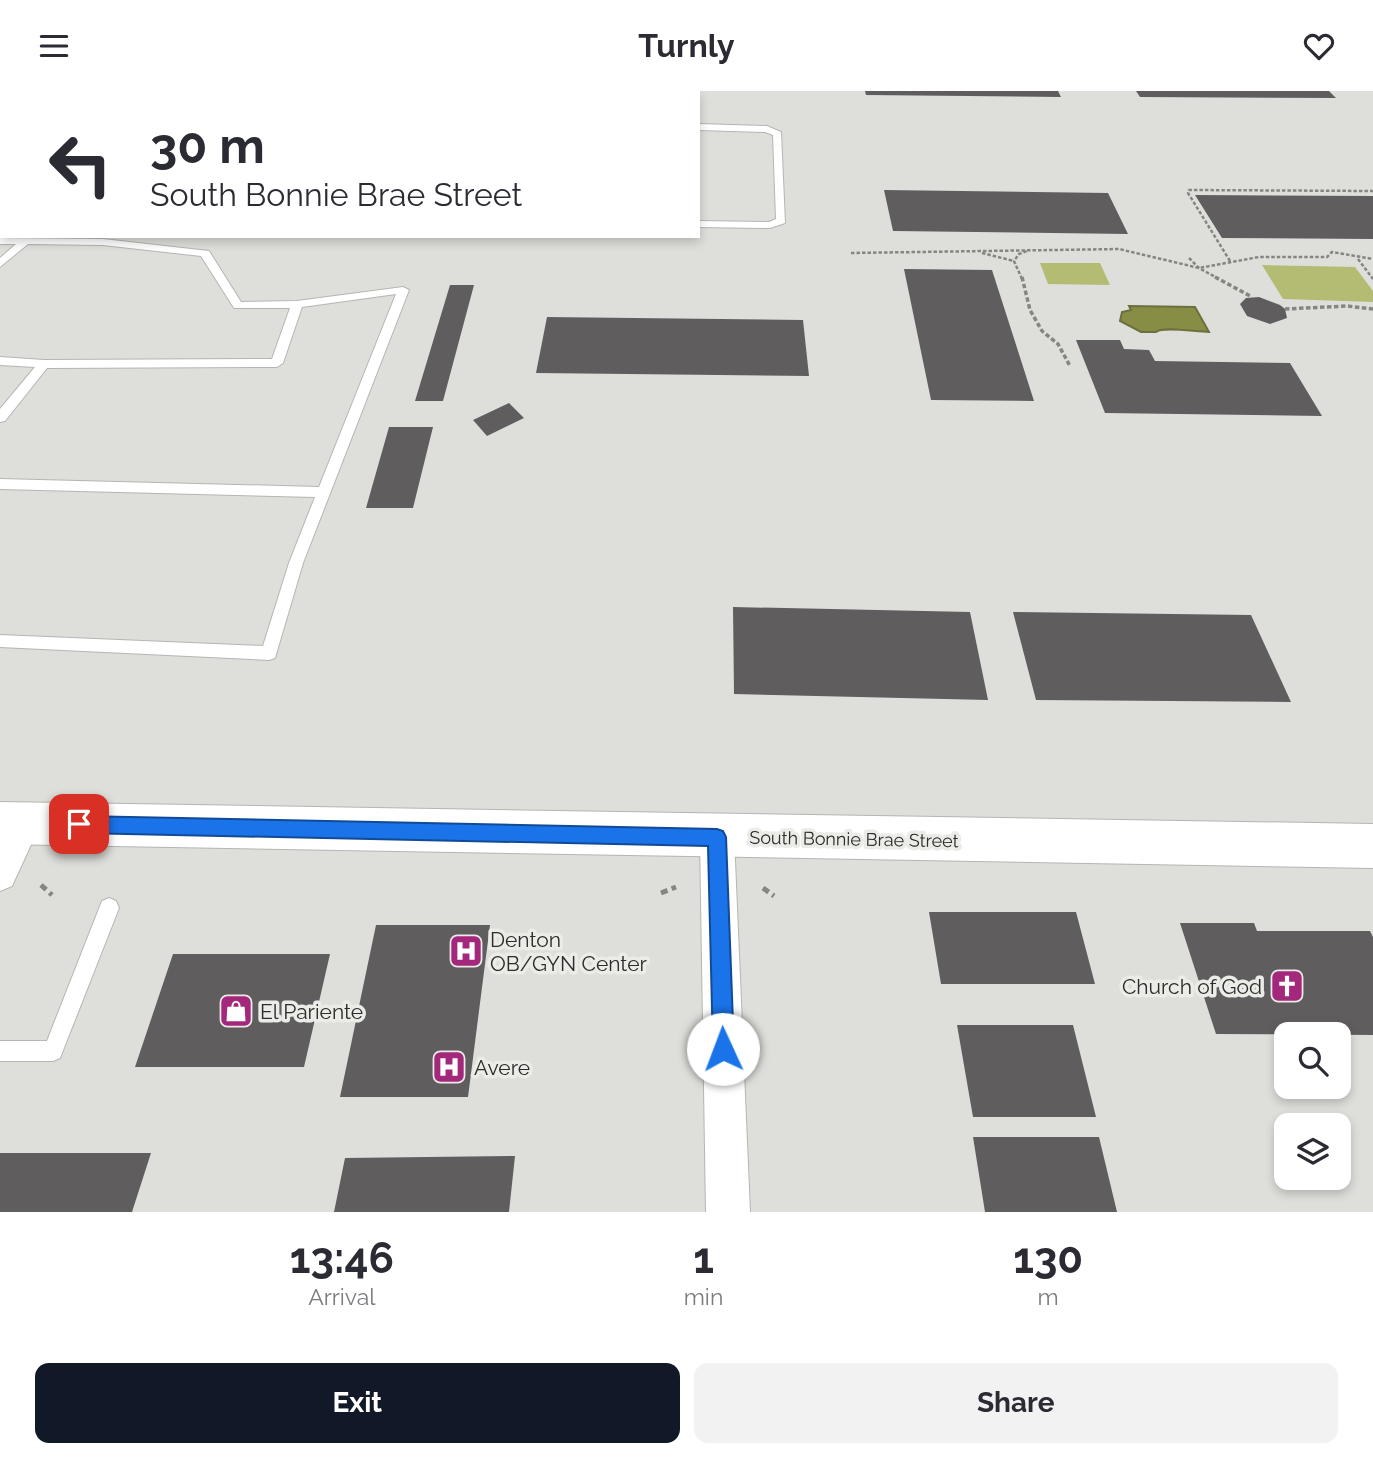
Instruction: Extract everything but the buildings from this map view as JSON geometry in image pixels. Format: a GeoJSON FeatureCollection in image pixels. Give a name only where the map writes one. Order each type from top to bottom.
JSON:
{"type":"FeatureCollection","features":[{"type":"Feature","properties":{"kind":"main road","name":"South Bonnie Brae Street"},"geometry":{"type":"LineString","coordinates":[[12,823],[1373,846]]}},
{"type":"Feature","properties":{"kind":"street"},"geometry":{"type":"LineString","coordinates":[[0,874],[12,823]]}},
{"type":"Feature","properties":{"kind":"street"},"geometry":{"type":"LineString","coordinates":[[717,837],[728,1212]]}},
{"type":"Feature","properties":{"kind":"lane"},"geometry":{"type":"LineString","coordinates":[[700,127],[767,129],[778,134],[781,221],[770,225],[700,224]]}},
{"type":"Feature","properties":{"kind":"lane"},"geometry":{"type":"LineString","coordinates":[[0,241],[103,242],[205,253],[238,306],[297,304],[403,291],[296,563],[269,653],[0,641]]}},
{"type":"Feature","properties":{"kind":"lane"},"geometry":{"type":"LineString","coordinates":[[0,264],[26,241]]}},
{"type":"Feature","properties":{"kind":"lane"},"geometry":{"type":"LineString","coordinates":[[0,361],[44,364],[277,363],[297,304]]}},
{"type":"Feature","properties":{"kind":"lane"},"geometry":{"type":"LineString","coordinates":[[0,418],[44,364]]}},
{"type":"Feature","properties":{"kind":"lane"},"geometry":{"type":"LineString","coordinates":[[0,484],[325,492]]}},
{"type":"Feature","properties":{"kind":"lane"},"geometry":{"type":"LineString","coordinates":[[0,1051],[53,1051],[109,908]]}},
{"type":"Feature","properties":{"kind":"path"},"geometry":{"type":"LineString","coordinates":[[1230,261],[1188,194],[1189,190],[1373,191]]}},
{"type":"Feature","properties":{"kind":"path"},"geometry":{"type":"LineString","coordinates":[[1014,261],[1020,254],[1034,249]]}},
{"type":"Feature","properties":{"kind":"path"},"geometry":{"type":"LineString","coordinates":[[851,253],[1119,249],[1199,268],[1252,297]]}},
{"type":"Feature","properties":{"kind":"path"},"geometry":{"type":"LineString","coordinates":[[971,253],[1001,256],[1014,261],[1019,267],[1030,310],[1042,331],[1058,344],[1070,366]]}},
{"type":"Feature","properties":{"kind":"path"},"geometry":{"type":"LineString","coordinates":[[1199,268],[1230,261],[1279,256],[1327,257],[1332,253],[1373,259]]}},
{"type":"Feature","properties":{"kind":"path"},"geometry":{"type":"LineString","coordinates":[[1189,258],[1199,268]]}},
{"type":"Feature","properties":{"kind":"path"},"geometry":{"type":"LineString","coordinates":[[1358,258],[1373,279]]}},
{"type":"Feature","properties":{"kind":"path"},"geometry":{"type":"LineString","coordinates":[[1369,274],[1373,269]]}},
{"type":"Feature","properties":{"kind":"path"},"geometry":{"type":"LineString","coordinates":[[1285,309],[1347,306],[1373,309]]}},
{"type":"Feature","properties":{"kind":"path"},"geometry":{"type":"LineString","coordinates":[[41,885],[52,895]]}},
{"type":"Feature","properties":{"kind":"path"},"geometry":{"type":"LineString","coordinates":[[661,893],[676,887]]}},
{"type":"Feature","properties":{"kind":"path"},"geometry":{"type":"LineString","coordinates":[[763,888],[774,897]]}},
{"type":"Feature","properties":{"kind":"shaded area"},"geometry":{"type":"Polygon","coordinates":[[[1040,263],[1100,263],[1110,285],[1048,284],[1040,263]]]}},
{"type":"Feature","properties":{"kind":"shaded area"},"geometry":{"type":"Polygon","coordinates":[[[1262,265],[1355,267],[1373,291],[1373,302],[1283,299],[1262,265]]]}},
{"type":"Feature","properties":{"kind":"shaded area"},"geometry":{"type":"Polygon","coordinates":[[[1129,306],[1195,307],[1209,332],[1172,329],[1141,332],[1120,321],[1122,312],[1131,310],[1129,306]]]}},
{"type":"Feature","properties":{"kind":"place","name":"Denton OB/GYN Center"},"geometry":{"type":"Point","coordinates":[466,951]}},
{"type":"Feature","properties":{"kind":"place","name":"Church of God"},"geometry":{"type":"Point","coordinates":[1287,986]}},
{"type":"Feature","properties":{"kind":"place","name":"El Pariente"},"geometry":{"type":"Point","coordinates":[236,1011]}},
{"type":"Feature","properties":{"kind":"place","name":"Avere"},"geometry":{"type":"Point","coordinates":[449,1067]}},
{"type":"Feature","properties":{"kind":"route"},"geometry":{"type":"LineString","coordinates":[[79,824],[717,837],[723,1049]]}}]}
